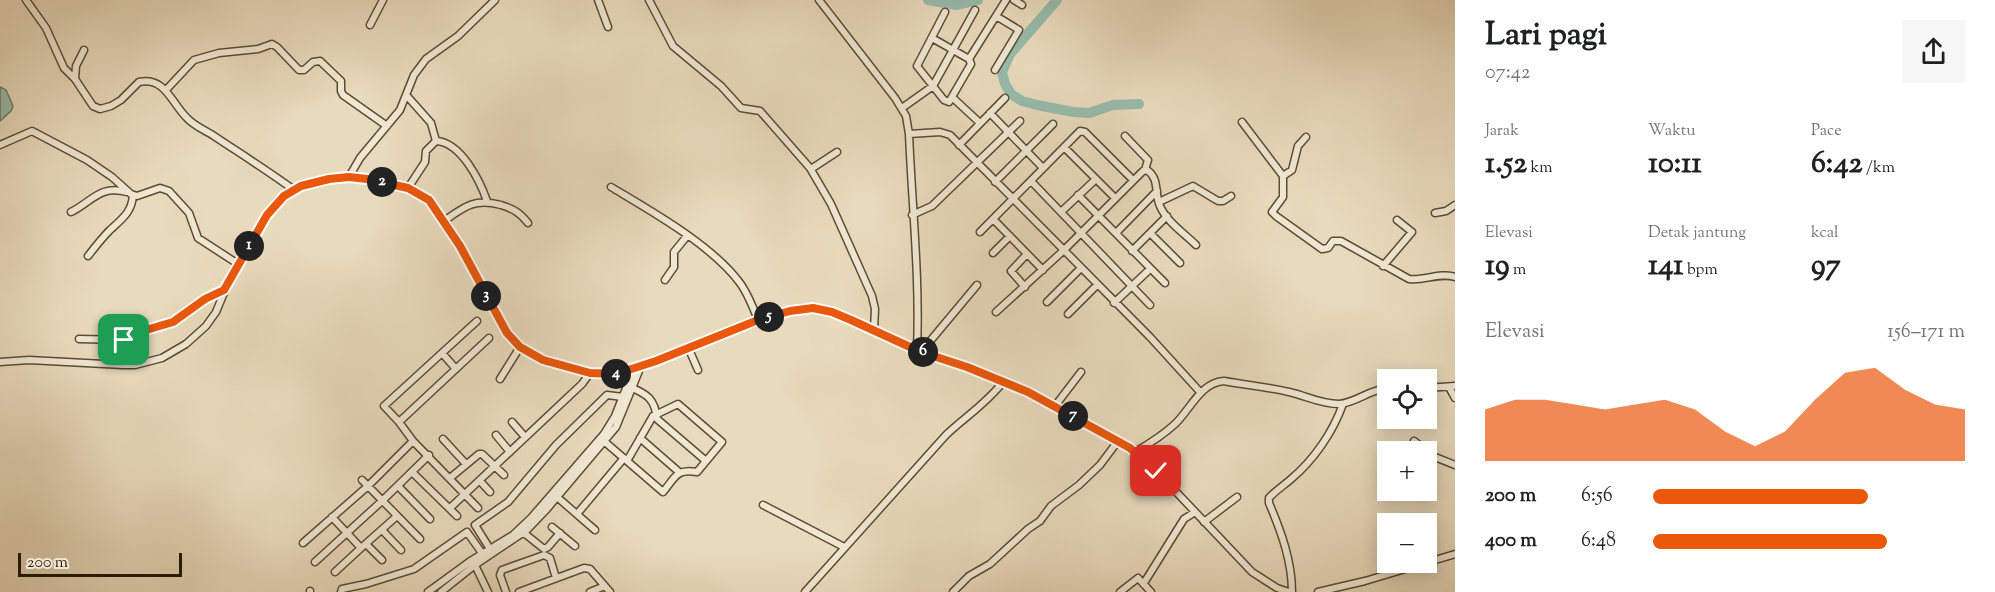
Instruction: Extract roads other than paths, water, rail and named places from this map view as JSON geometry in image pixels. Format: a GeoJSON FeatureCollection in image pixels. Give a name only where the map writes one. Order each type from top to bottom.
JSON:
{"type":"FeatureCollection","features":[{"type":"Feature","properties":{"kind":"street"},"geometry":{"type":"LineString","coordinates":[[26,0],[45,28],[64,68],[75,79],[90,103],[100,109],[121,100],[139,82],[152,81],[166,90],[188,120],[260,165],[294,190]]}},
{"type":"Feature","properties":{"kind":"street"},"geometry":{"type":"LineString","coordinates":[[370,25],[383,0]]}},
{"type":"Feature","properties":{"kind":"street"},"geometry":{"type":"LineString","coordinates":[[349,177],[360,158],[387,126],[407,96],[414,75],[426,59],[459,36],[495,0]]}},
{"type":"Feature","properties":{"kind":"street"},"geometry":{"type":"LineString","coordinates":[[598,0],[608,27]]}},
{"type":"Feature","properties":{"kind":"street"},"geometry":{"type":"LineString","coordinates":[[649,0],[673,46],[721,86],[741,108],[760,111],[811,169],[842,226],[872,296],[875,309],[874,330]]}},
{"type":"Feature","properties":{"kind":"street"},"geometry":{"type":"LineString","coordinates":[[819,0],[906,116],[909,134],[919,351]]}},
{"type":"Feature","properties":{"kind":"street"},"geometry":{"type":"LineString","coordinates":[[969,59],[1006,0]]}},
{"type":"Feature","properties":{"kind":"street"},"geometry":{"type":"LineString","coordinates":[[1014,0],[1022,5]]}},
{"type":"Feature","properties":{"kind":"street"},"geometry":{"type":"LineString","coordinates":[[902,108],[933,86],[975,10]]}},
{"type":"Feature","properties":{"kind":"street"},"geometry":{"type":"LineString","coordinates":[[932,38],[969,59],[971,64],[951,101],[946,101],[917,66],[945,12]]}},
{"type":"Feature","properties":{"kind":"street"},"geometry":{"type":"LineString","coordinates":[[995,70],[1019,30],[996,16]]}},
{"type":"Feature","properties":{"kind":"street"},"geometry":{"type":"LineString","coordinates":[[166,90],[194,60],[219,53],[274,45],[299,70],[304,70],[313,62],[320,61],[341,81],[343,95],[387,126]]}},
{"type":"Feature","properties":{"kind":"street"},"geometry":{"type":"LineString","coordinates":[[75,79],[76,66],[84,50]]}},
{"type":"Feature","properties":{"kind":"street"},"geometry":{"type":"LineString","coordinates":[[407,96],[431,123],[436,141]]}},
{"type":"Feature","properties":{"kind":"street"},"geometry":{"type":"LineString","coordinates":[[953,98],[980,123]]}},
{"type":"Feature","properties":{"kind":"street"},"geometry":{"type":"LineString","coordinates":[[959,145],[1005,98]]}},
{"type":"Feature","properties":{"kind":"street"},"geometry":{"type":"LineString","coordinates":[[990,113],[1043,168]]}},
{"type":"Feature","properties":{"kind":"street"},"geometry":{"type":"LineString","coordinates":[[912,215],[921,213],[932,206],[1020,121]]}},
{"type":"Feature","properties":{"kind":"street"},"geometry":{"type":"LineString","coordinates":[[1242,122],[1283,176],[1283,196],[1273,209],[1273,213],[1322,249],[1327,249],[1336,240],[1409,279],[1416,280],[1442,275],[1455,277]]}},
{"type":"Feature","properties":{"kind":"street"},"geometry":{"type":"LineString","coordinates":[[995,182],[1053,124]]}},
{"type":"Feature","properties":{"kind":"street"},"geometry":{"type":"LineString","coordinates":[[0,145],[32,131],[87,160],[112,177],[130,194],[131,208],[123,220],[88,256]]}},
{"type":"Feature","properties":{"kind":"street"},"geometry":{"type":"LineString","coordinates":[[980,232],[1079,132],[1084,131],[1133,180]]}},
{"type":"Feature","properties":{"kind":"street"},"geometry":{"type":"LineString","coordinates":[[909,134],[946,133],[1150,337],[1201,393]]}},
{"type":"Feature","properties":{"kind":"street"},"geometry":{"type":"LineString","coordinates":[[996,312],[1026,287],[1145,170],[1148,160],[1125,136]]}},
{"type":"Feature","properties":{"kind":"street"},"geometry":{"type":"LineString","coordinates":[[1283,176],[1292,170],[1298,146],[1306,137]]}},
{"type":"Feature","properties":{"kind":"street"},"geometry":{"type":"LineString","coordinates":[[408,188],[425,162],[426,151],[436,141]]}},
{"type":"Feature","properties":{"kind":"street"},"geometry":{"type":"LineString","coordinates":[[436,141],[449,144],[474,171],[487,201]]}},
{"type":"Feature","properties":{"kind":"street"},"geometry":{"type":"LineString","coordinates":[[1064,147],[1115,198]]}},
{"type":"Feature","properties":{"kind":"street"},"geometry":{"type":"LineString","coordinates":[[811,169],[837,152]]}},
{"type":"Feature","properties":{"kind":"street"},"geometry":{"type":"LineString","coordinates":[[1145,170],[1154,176],[1159,202],[1167,216],[1196,245]]}},
{"type":"Feature","properties":{"kind":"street"},"geometry":{"type":"LineString","coordinates":[[0,362],[29,360],[123,365],[155,361],[170,354],[192,339],[213,317],[238,264],[272,208],[284,196],[309,183],[349,177],[408,188],[429,200],[444,221],[502,326],[519,350],[589,375],[610,375],[690,351],[758,320],[813,308],[832,312],[919,351],[967,367],[999,387],[1055,406],[1135,452],[1146,460],[1192,513],[1204,522],[1252,572],[1277,588],[1290,592],[1291,573],[1281,530],[1269,498],[1300,471],[1318,450],[1331,432],[1331,426],[1343,404]]}},
{"type":"Feature","properties":{"kind":"street"},"geometry":{"type":"LineString","coordinates":[[1061,212],[1096,179]]}},
{"type":"Feature","properties":{"kind":"street"},"geometry":{"type":"LineString","coordinates":[[1030,181],[1150,305]]}},
{"type":"Feature","properties":{"kind":"street"},"geometry":{"type":"LineString","coordinates":[[1159,202],[1193,186],[1218,201],[1231,196]]}},
{"type":"Feature","properties":{"kind":"street"},"geometry":{"type":"LineString","coordinates":[[611,187],[687,236],[721,263],[739,282],[758,320]]}},
{"type":"Feature","properties":{"kind":"street"},"geometry":{"type":"LineString","coordinates":[[71,212],[96,194],[116,190],[130,194],[160,188],[169,191],[189,213],[198,238],[238,264]]}},
{"type":"Feature","properties":{"kind":"street"},"geometry":{"type":"LineString","coordinates":[[1116,233],[1157,191]]}},
{"type":"Feature","properties":{"kind":"street"},"geometry":{"type":"LineString","coordinates":[[1078,195],[1165,283]]}},
{"type":"Feature","properties":{"kind":"street"},"geometry":{"type":"LineString","coordinates":[[444,221],[470,205],[487,201],[517,211],[528,224]]}},
{"type":"Feature","properties":{"kind":"street"},"geometry":{"type":"LineString","coordinates":[[1435,213],[1446,211],[1455,205]]}},
{"type":"Feature","properties":{"kind":"street"},"geometry":{"type":"LineString","coordinates":[[1132,251],[1167,216]]}},
{"type":"Feature","properties":{"kind":"street"},"geometry":{"type":"LineString","coordinates":[[993,219],[1042,270]]}},
{"type":"Feature","properties":{"kind":"street"},"geometry":{"type":"LineString","coordinates":[[1383,266],[1412,232],[1397,220]]}},
{"type":"Feature","properties":{"kind":"street"},"geometry":{"type":"LineString","coordinates":[[1150,233],[1180,263]]}},
{"type":"Feature","properties":{"kind":"street"},"geometry":{"type":"LineString","coordinates":[[665,280],[674,267],[674,252],[687,236]]}},
{"type":"Feature","properties":{"kind":"street"},"geometry":{"type":"LineString","coordinates":[[993,253],[1010,237]]}},
{"type":"Feature","properties":{"kind":"street"},"geometry":{"type":"LineString","coordinates":[[1026,287],[1011,271],[1027,254]]}},
{"type":"Feature","properties":{"kind":"street"},"geometry":{"type":"LineString","coordinates":[[1047,302],[1081,268]]}},
{"type":"Feature","properties":{"kind":"street"},"geometry":{"type":"LineString","coordinates":[[1114,303],[1150,268]]}},
{"type":"Feature","properties":{"kind":"street"},"geometry":{"type":"LineString","coordinates":[[919,351],[977,285]]}},
{"type":"Feature","properties":{"kind":"street"},"geometry":{"type":"LineString","coordinates":[[1068,314],[1097,285]]}},
{"type":"Feature","properties":{"kind":"street"},"geometry":{"type":"LineString","coordinates":[[79,339],[120,341],[173,322],[205,299],[223,293]]}},
{"type":"Feature","properties":{"kind":"street"},"geometry":{"type":"LineString","coordinates":[[477,321],[384,406],[413,441],[478,508]]}},
{"type":"Feature","properties":{"kind":"street"},"geometry":{"type":"LineString","coordinates":[[399,422],[489,339]]}},
{"type":"Feature","properties":{"kind":"street"},"geometry":{"type":"LineString","coordinates":[[500,379],[519,350]]}},
{"type":"Feature","properties":{"kind":"street"},"geometry":{"type":"LineString","coordinates":[[690,351],[698,370]]}},
{"type":"Feature","properties":{"kind":"street"},"geometry":{"type":"LineString","coordinates":[[442,353],[456,369]]}},
{"type":"Feature","properties":{"kind":"street"},"geometry":{"type":"LineString","coordinates":[[428,592],[524,533],[605,442],[622,416],[638,367]]}},
{"type":"Feature","properties":{"kind":"street"},"geometry":{"type":"LineString","coordinates":[[1055,406],[1081,372]]}},
{"type":"Feature","properties":{"kind":"street"},"geometry":{"type":"LineString","coordinates":[[450,508],[589,375]]}},
{"type":"Feature","properties":{"kind":"street"},"geometry":{"type":"LineString","coordinates":[[1135,452],[1166,432],[1210,384],[1224,381],[1287,391],[1321,403],[1343,404],[1377,390]]}},
{"type":"Feature","properties":{"kind":"street"},"geometry":{"type":"LineString","coordinates":[[1437,387],[1452,386],[1455,398]]}},
{"type":"Feature","properties":{"kind":"street"},"geometry":{"type":"LineString","coordinates":[[804,592],[946,435],[999,387]]}},
{"type":"Feature","properties":{"kind":"street"},"geometry":{"type":"LineString","coordinates":[[484,556],[490,549],[513,535],[531,518],[604,434],[630,388]]}},
{"type":"Feature","properties":{"kind":"street"},"geometry":{"type":"LineString","coordinates":[[630,388],[645,393],[657,408],[657,419],[706,461]]}},
{"type":"Feature","properties":{"kind":"street"},"geometry":{"type":"LineString","coordinates":[[490,549],[476,525],[507,502],[556,445],[607,395],[623,397]]}},
{"type":"Feature","properties":{"kind":"street"},"geometry":{"type":"LineString","coordinates":[[577,514],[626,459],[657,414],[678,404],[722,442],[697,472],[686,470],[680,472],[663,492],[626,459],[605,442]]}},
{"type":"Feature","properties":{"kind":"street"},"geometry":{"type":"LineString","coordinates":[[512,422],[525,437]]}},
{"type":"Feature","properties":{"kind":"street"},"geometry":{"type":"LineString","coordinates":[[496,435],[510,452]]}},
{"type":"Feature","properties":{"kind":"street"},"geometry":{"type":"LineString","coordinates":[[640,438],[680,472]]}},
{"type":"Feature","properties":{"kind":"street"},"geometry":{"type":"LineString","coordinates":[[443,439],[466,464]]}},
{"type":"Feature","properties":{"kind":"street"},"geometry":{"type":"LineString","coordinates":[[303,543],[368,486],[413,441]]}},
{"type":"Feature","properties":{"kind":"street"},"geometry":{"type":"LineString","coordinates":[[953,592],[969,576],[990,564],[1040,521],[1051,506],[1085,480],[1116,443]]}},
{"type":"Feature","properties":{"kind":"street"},"geometry":{"type":"LineString","coordinates":[[450,478],[479,453],[483,454],[504,475]]}},
{"type":"Feature","properties":{"kind":"street"},"geometry":{"type":"LineString","coordinates":[[315,562],[429,455]]}},
{"type":"Feature","properties":{"kind":"street"},"geometry":{"type":"LineString","coordinates":[[1437,459],[1455,465]]}},
{"type":"Feature","properties":{"kind":"street"},"geometry":{"type":"LineString","coordinates":[[412,472],[457,516]]}},
{"type":"Feature","properties":{"kind":"street"},"geometry":{"type":"LineString","coordinates":[[362,480],[420,539]]}},
{"type":"Feature","properties":{"kind":"street"},"geometry":{"type":"LineString","coordinates":[[480,481],[490,492]]}},
{"type":"Feature","properties":{"kind":"street"},"geometry":{"type":"LineString","coordinates":[[398,486],[430,519]]}},
{"type":"Feature","properties":{"kind":"street"},"geometry":{"type":"LineString","coordinates":[[1204,522],[1237,496]]}},
{"type":"Feature","properties":{"kind":"street"},"geometry":{"type":"LineString","coordinates":[[557,497],[595,530]]}},
{"type":"Feature","properties":{"kind":"street"},"geometry":{"type":"LineString","coordinates":[[763,505],[844,547]]}},
{"type":"Feature","properties":{"kind":"street"},"geometry":{"type":"LineString","coordinates":[[1120,592],[1141,581],[1192,513]]}},
{"type":"Feature","properties":{"kind":"street"},"geometry":{"type":"LineString","coordinates":[[335,572],[398,516]]}},
{"type":"Feature","properties":{"kind":"street"},"geometry":{"type":"LineString","coordinates":[[332,517],[346,533],[382,560]]}},
{"type":"Feature","properties":{"kind":"street"},"geometry":{"type":"LineString","coordinates":[[552,527],[575,546]]}},
{"type":"Feature","properties":{"kind":"street"},"geometry":{"type":"LineString","coordinates":[[382,530],[402,550]]}},
{"type":"Feature","properties":{"kind":"street"},"geometry":{"type":"LineString","coordinates":[[344,591],[414,569],[467,532],[470,533],[484,556]]}},
{"type":"Feature","properties":{"kind":"street"},"geometry":{"type":"LineString","coordinates":[[524,533],[544,549],[560,533]]}},
{"type":"Feature","properties":{"kind":"street"},"geometry":{"type":"LineString","coordinates":[[1318,592],[1365,581],[1455,554]]}},
{"type":"Feature","properties":{"kind":"street"},"geometry":{"type":"LineString","coordinates":[[506,592],[500,575],[502,570],[544,555],[550,558],[556,578]]}},
{"type":"Feature","properties":{"kind":"street"},"geometry":{"type":"LineString","coordinates":[[473,563],[487,592]]}},
{"type":"Feature","properties":{"kind":"street"},"geometry":{"type":"LineString","coordinates":[[441,592],[473,563]]}},
{"type":"Feature","properties":{"kind":"street"},"geometry":{"type":"LineString","coordinates":[[519,592],[587,568],[607,589]]}},
{"type":"Feature","properties":{"kind":"street"},"geometry":{"type":"LineString","coordinates":[[1141,581],[1151,592]]}},
{"type":"Feature","properties":{"kind":"street"},"geometry":{"type":"LineString","coordinates":[[590,592],[607,589]]}},
{"type":"Feature","properties":{"kind":"waterway"},"geometry":{"type":"LineString","coordinates":[[928,0],[956,5],[978,0]]}},
{"type":"Feature","properties":{"kind":"waterway"},"geometry":{"type":"LineString","coordinates":[[1057,0],[1010,54],[1002,72],[1011,94],[1022,101],[1073,112],[1089,113],[1113,105],[1139,104]]}}]}
